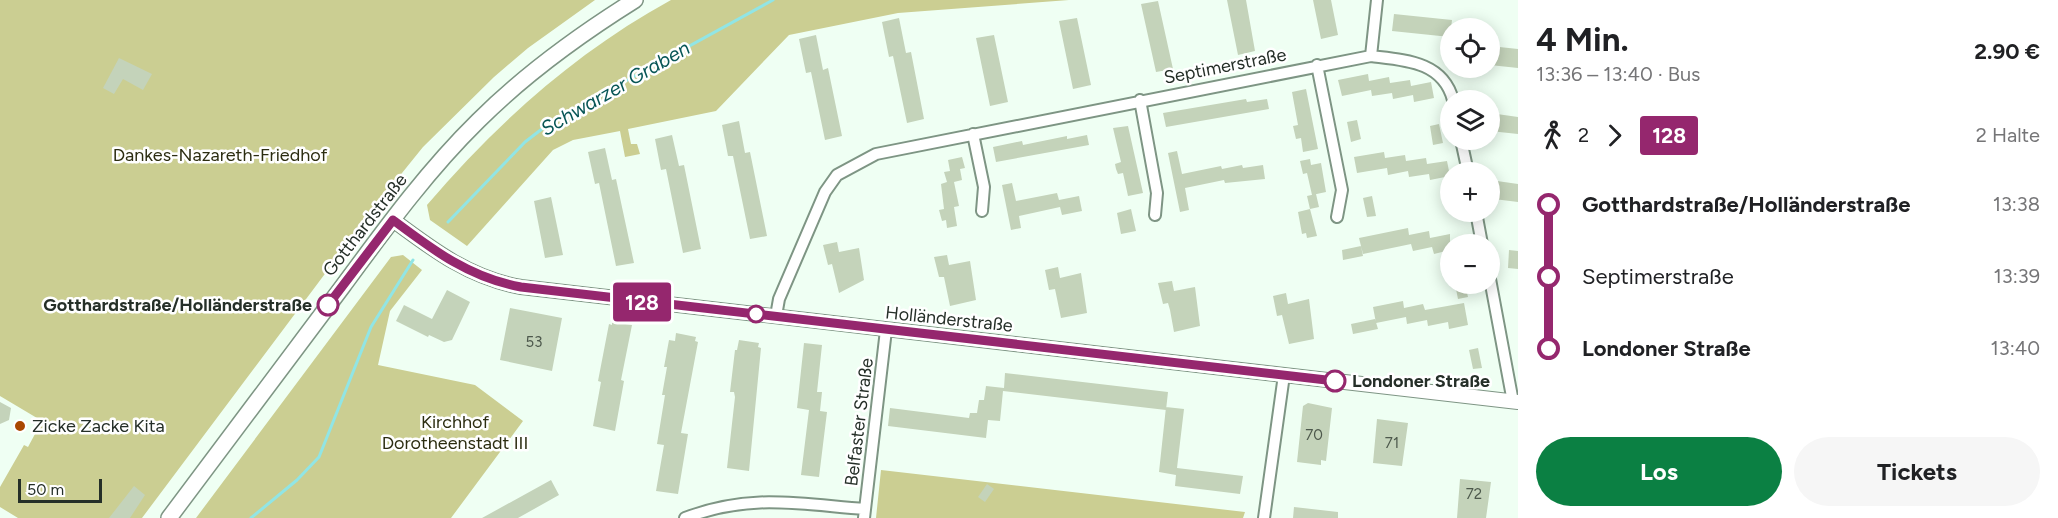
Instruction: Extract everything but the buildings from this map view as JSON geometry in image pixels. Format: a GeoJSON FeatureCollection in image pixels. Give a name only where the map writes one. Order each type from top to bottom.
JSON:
{"type":"FeatureCollection","features":[{"type":"Feature","properties":{"kind":"main road","name":"Gotthardstraße"},"geometry":{"type":"LineString","coordinates":[[169,518],[393,220],[445,156],[504,97],[565,47],[636,0]]}},
{"type":"Feature","properties":{"kind":"street"},"geometry":{"type":"LineString","coordinates":[[1371,56],[1377,0]]}},
{"type":"Feature","properties":{"kind":"street","name":"Septimerstraße"},"geometry":{"type":"LineString","coordinates":[[776,316],[779,299],[825,192],[837,176],[876,154],[1371,56],[1411,61],[1425,66],[1438,73],[1449,90]]}},
{"type":"Feature","properties":{"kind":"street"},"geometry":{"type":"LineString","coordinates":[[1317,65],[1342,190],[1337,217]]}},
{"type":"Feature","properties":{"kind":"street"},"geometry":{"type":"LineString","coordinates":[[1140,100],[1157,192],[1155,215]]}},
{"type":"Feature","properties":{"kind":"street"},"geometry":{"type":"LineString","coordinates":[[973,134],[984,187],[982,211]]}},
{"type":"Feature","properties":{"kind":"street","name":"Holländerstraße"},"geometry":{"type":"LineString","coordinates":[[393,220],[449,261],[474,273],[512,285],[1515,402]]}},
{"type":"Feature","properties":{"kind":"street"},"geometry":{"type":"LineString","coordinates":[[1493,294],[1515,402]]}},
{"type":"Feature","properties":{"kind":"street","name":"Belfaster Straße"},"geometry":{"type":"LineString","coordinates":[[865,513],[886,330]]}},
{"type":"Feature","properties":{"kind":"street"},"geometry":{"type":"LineString","coordinates":[[1264,518],[1284,375]]}},
{"type":"Feature","properties":{"kind":"street"},"geometry":{"type":"LineString","coordinates":[[685,518],[722,506],[765,500],[865,513]]}},
{"type":"Feature","properties":{"kind":"green space","name":"Dankes-Nazareth-Friedhof"},"geometry":{"type":"Polygon","coordinates":[[[0,0],[595,0],[528,48],[494,77],[423,147],[381,199],[142,518],[18,518],[0,507],[0,487],[24,445],[28,447],[42,421],[0,396],[0,0]]]}},
{"type":"Feature","properties":{"kind":"green space"},"geometry":{"type":"Polygon","coordinates":[[[671,0],[1069,0],[898,13],[789,35],[716,111],[628,129],[631,144],[637,144],[640,154],[625,157],[620,131],[573,140],[553,150],[467,246],[430,220],[427,205],[510,118],[540,91],[603,42],[671,0]]]}},
{"type":"Feature","properties":{"kind":"green space","name":"Kirchhof Dorotheenstadt III"},"geometry":{"type":"Polygon","coordinates":[[[403,255],[422,270],[390,311],[378,365],[475,385],[523,421],[451,518],[196,518],[391,257],[403,255]]]}},
{"type":"Feature","properties":{"kind":"green space"},"geometry":{"type":"Polygon","coordinates":[[[881,470],[1245,512],[1243,518],[876,518],[881,470]]]}},
{"type":"Feature","properties":{"kind":"waterway","name":"Schwarzer Graben"},"geometry":{"type":"LineString","coordinates":[[448,222],[525,142],[551,122],[773,0]]}},
{"type":"Feature","properties":{"kind":"waterway","name":"Schwarzer Graben"},"geometry":{"type":"LineString","coordinates":[[251,518],[297,480],[319,457],[371,327],[413,260]]}},
{"type":"Feature","properties":{"kind":"bus line","name":"128"},"geometry":{"type":"LineString","coordinates":[[328,305],[393,220],[458,266],[488,279],[521,287],[1335,381]]}},
{"type":"Feature","properties":{"kind":"place","name":"Gotthardstraße/Holländerstraße"},"geometry":{"type":"Point","coordinates":[328,305]}},
{"type":"Feature","properties":{"kind":"place","name":"Londoner Straße"},"geometry":{"type":"Point","coordinates":[1335,381]}},
{"type":"Feature","properties":{"kind":"place","name":"Zicke Zacke Kita"},"geometry":{"type":"Point","coordinates":[20,426]}}]}
